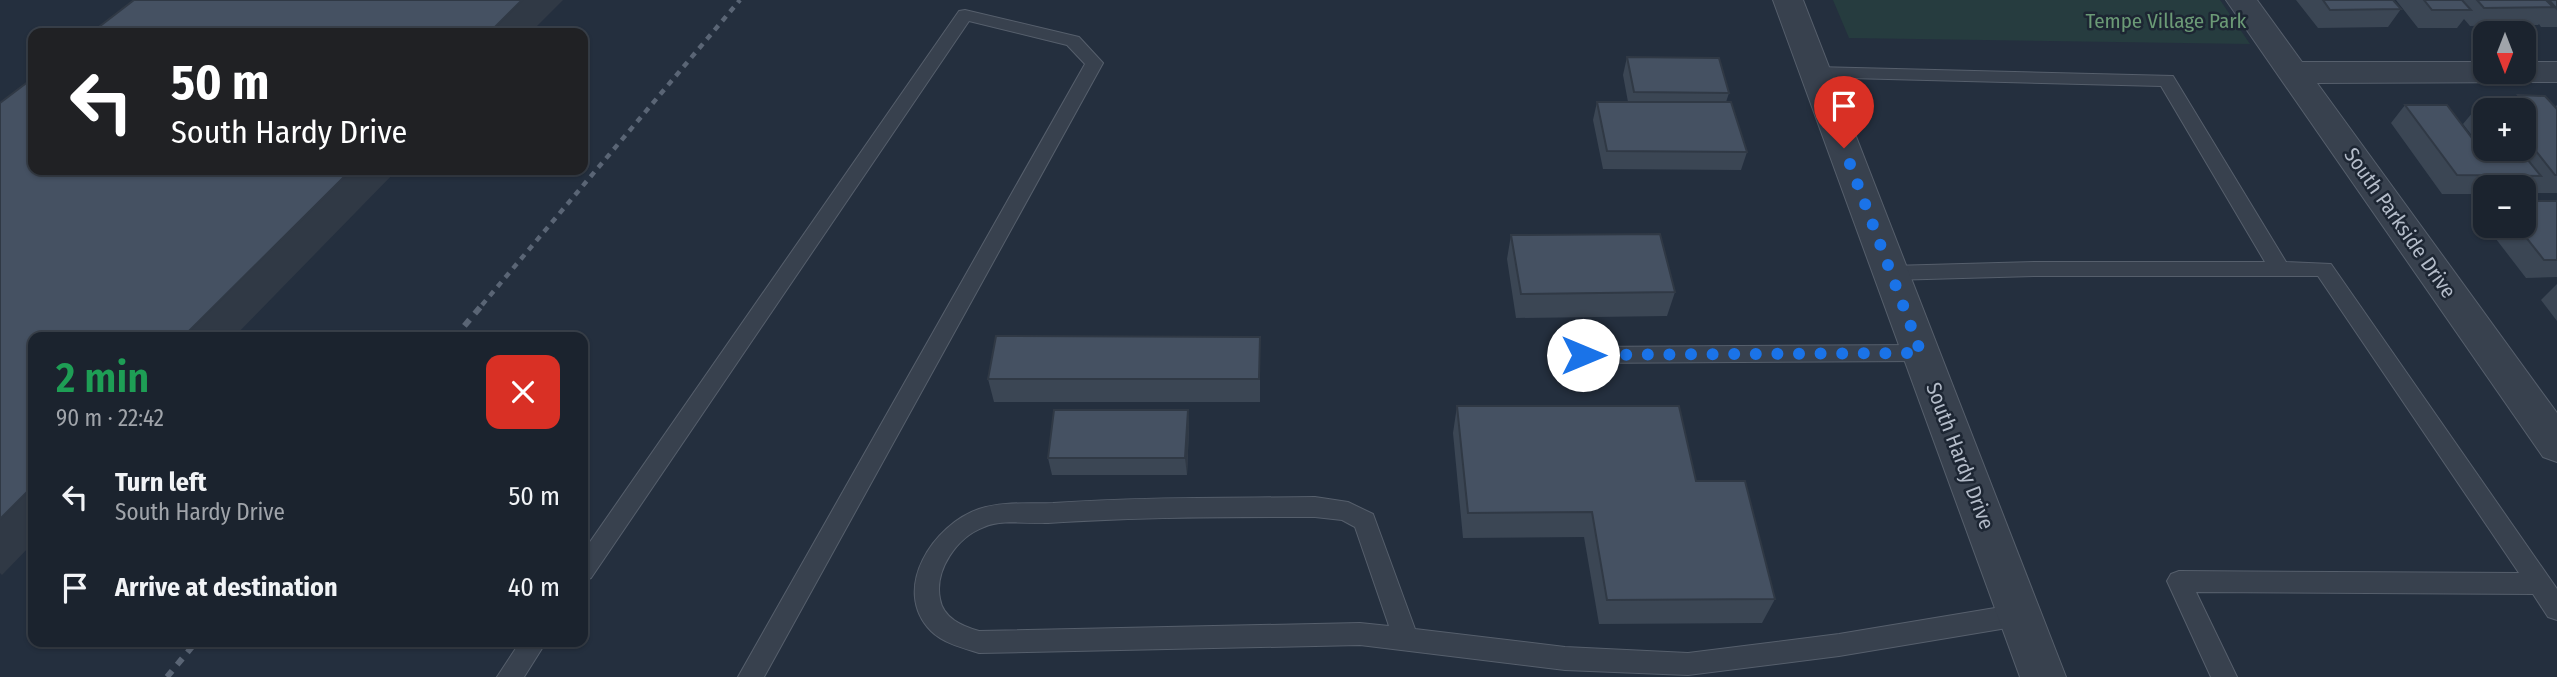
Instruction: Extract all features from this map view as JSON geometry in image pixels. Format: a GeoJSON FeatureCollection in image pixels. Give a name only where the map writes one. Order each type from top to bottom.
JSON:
{"type":"FeatureCollection","features":[{"type":"Feature","properties":{"kind":"street","name":"South Hardy Drive"},"geometry":{"type":"LineString","coordinates":[[1788,0],[2043,677]]}},
{"type":"Feature","properties":{"kind":"street","name":"South Parkside Drive"},"geometry":{"type":"LineString","coordinates":[[2241,0],[2557,445]]}},
{"type":"Feature","properties":{"kind":"street"},"geometry":{"type":"LineString","coordinates":[[2294,73],[2557,72]]}},
{"type":"Feature","properties":{"kind":"lane"},"geometry":{"type":"LineString","coordinates":[[588,564],[965,15],[1073,41],[1094,63],[751,677]]}},
{"type":"Feature","properties":{"kind":"lane"},"geometry":{"type":"LineString","coordinates":[[1816,73],[2167,80],[2280,269]]}},
{"type":"Feature","properties":{"kind":"lane"},"geometry":{"type":"LineString","coordinates":[[1891,273],[2036,269],[2325,269],[2557,609]]}},
{"type":"Feature","properties":{"kind":"lane"},"geometry":{"type":"LineString","coordinates":[[1583,355],[1921,353]]}},
{"type":"Feature","properties":{"kind":"lane"},"geometry":{"type":"LineString","coordinates":[[1406,638],[1364,521],[1354,513],[1338,509],[1091,509],[992,516],[975,520],[954,534],[937,554],[928,577],[927,597],[933,616],[949,632],[979,642],[1360,634],[1601,663],[1690,664],[1883,639],[2020,615]]}},
{"type":"Feature","properties":{"kind":"lane"},"geometry":{"type":"LineString","coordinates":[[2224,677],[2179,581],[2539,584]]}},
{"type":"Feature","properties":{"kind":"lane"},"geometry":{"type":"LineString","coordinates":[[510,677],[531,647]]}},
{"type":"Feature","properties":{"kind":"green space","name":"Tempe Village Park"},"geometry":{"type":"Polygon","coordinates":[[[1833,0],[2220,0],[2250,44],[1849,38],[1833,0]]]}},
{"type":"Feature","properties":{"kind":"building"},"geometry":{"type":"Polygon","coordinates":[[[134,0],[522,0],[494,28],[98,28],[134,0]]]}},
{"type":"Feature","properties":{"kind":"building"},"geometry":{"type":"Polygon","coordinates":[[[2323,0],[2393,0],[2401,9],[2330,10],[2323,0]]]}},
{"type":"Feature","properties":{"kind":"building"},"geometry":{"type":"Polygon","coordinates":[[[2424,0],[2462,0],[2471,10],[2432,10],[2424,0]]]}},
{"type":"Feature","properties":{"kind":"building"},"geometry":{"type":"Polygon","coordinates":[[[2477,0],[2546,0],[2553,7],[2484,8],[2477,0]]]}},
{"type":"Feature","properties":{"kind":"building"},"geometry":{"type":"Polygon","coordinates":[[[2549,0],[2557,0],[2557,9],[2549,0]]]}},
{"type":"Feature","properties":{"kind":"building"},"geometry":{"type":"Polygon","coordinates":[[[1627,57],[1719,58],[1729,93],[1634,92],[1627,57]]]}},
{"type":"Feature","properties":{"kind":"building"},"geometry":{"type":"Polygon","coordinates":[[[28,82],[28,175],[346,175],[188,332],[28,332],[28,491],[0,519],[0,103],[28,82]]]}},
{"type":"Feature","properties":{"kind":"building"},"geometry":{"type":"Polygon","coordinates":[[[2518,95],[2545,96],[2557,109],[2557,175],[2536,151],[2536,98],[2520,98],[2518,95]]]}},
{"type":"Feature","properties":{"kind":"building"},"geometry":{"type":"Polygon","coordinates":[[[1597,102],[1731,102],[1747,152],[1607,151],[1597,102]]]}},
{"type":"Feature","properties":{"kind":"building"},"geometry":{"type":"Polygon","coordinates":[[[2405,105],[2447,105],[2473,139],[2473,161],[2529,161],[2541,176],[2457,175],[2405,105]]]}},
{"type":"Feature","properties":{"kind":"building"},"geometry":{"type":"Polygon","coordinates":[[[2536,201],[2557,201],[2557,260],[2544,260],[2527,238],[2536,238],[2536,201]]]}},
{"type":"Feature","properties":{"kind":"building"},"geometry":{"type":"Polygon","coordinates":[[[1660,234],[1675,292],[1521,294],[1511,235],[1660,234]]]}},
{"type":"Feature","properties":{"kind":"building"},"geometry":{"type":"Polygon","coordinates":[[[996,336],[1260,337],[1259,379],[988,379],[996,336]]]}},
{"type":"Feature","properties":{"kind":"building"},"geometry":{"type":"Polygon","coordinates":[[[1457,406],[1679,406],[1696,481],[1745,481],[1775,599],[1607,600],[1592,512],[1468,513],[1457,406]]]}},
{"type":"Feature","properties":{"kind":"building"},"geometry":{"type":"Polygon","coordinates":[[[1054,410],[1188,410],[1185,458],[1048,458],[1054,410]]]}},
{"type":"Feature","properties":{"kind":"railway"},"geometry":{"type":"LineString","coordinates":[[482,305],[740,0]]}},
{"type":"Feature","properties":{"kind":"railway"},"geometry":{"type":"LineString","coordinates":[[459,332],[483,304]]}},
{"type":"Feature","properties":{"kind":"railway"},"geometry":{"type":"LineString","coordinates":[[167,677],[192,647]]}},
{"type":"Feature","properties":{"kind":"route"},"geometry":{"type":"LineString","coordinates":[[1583,355],[1921,353],[1844,148]]}}]}
